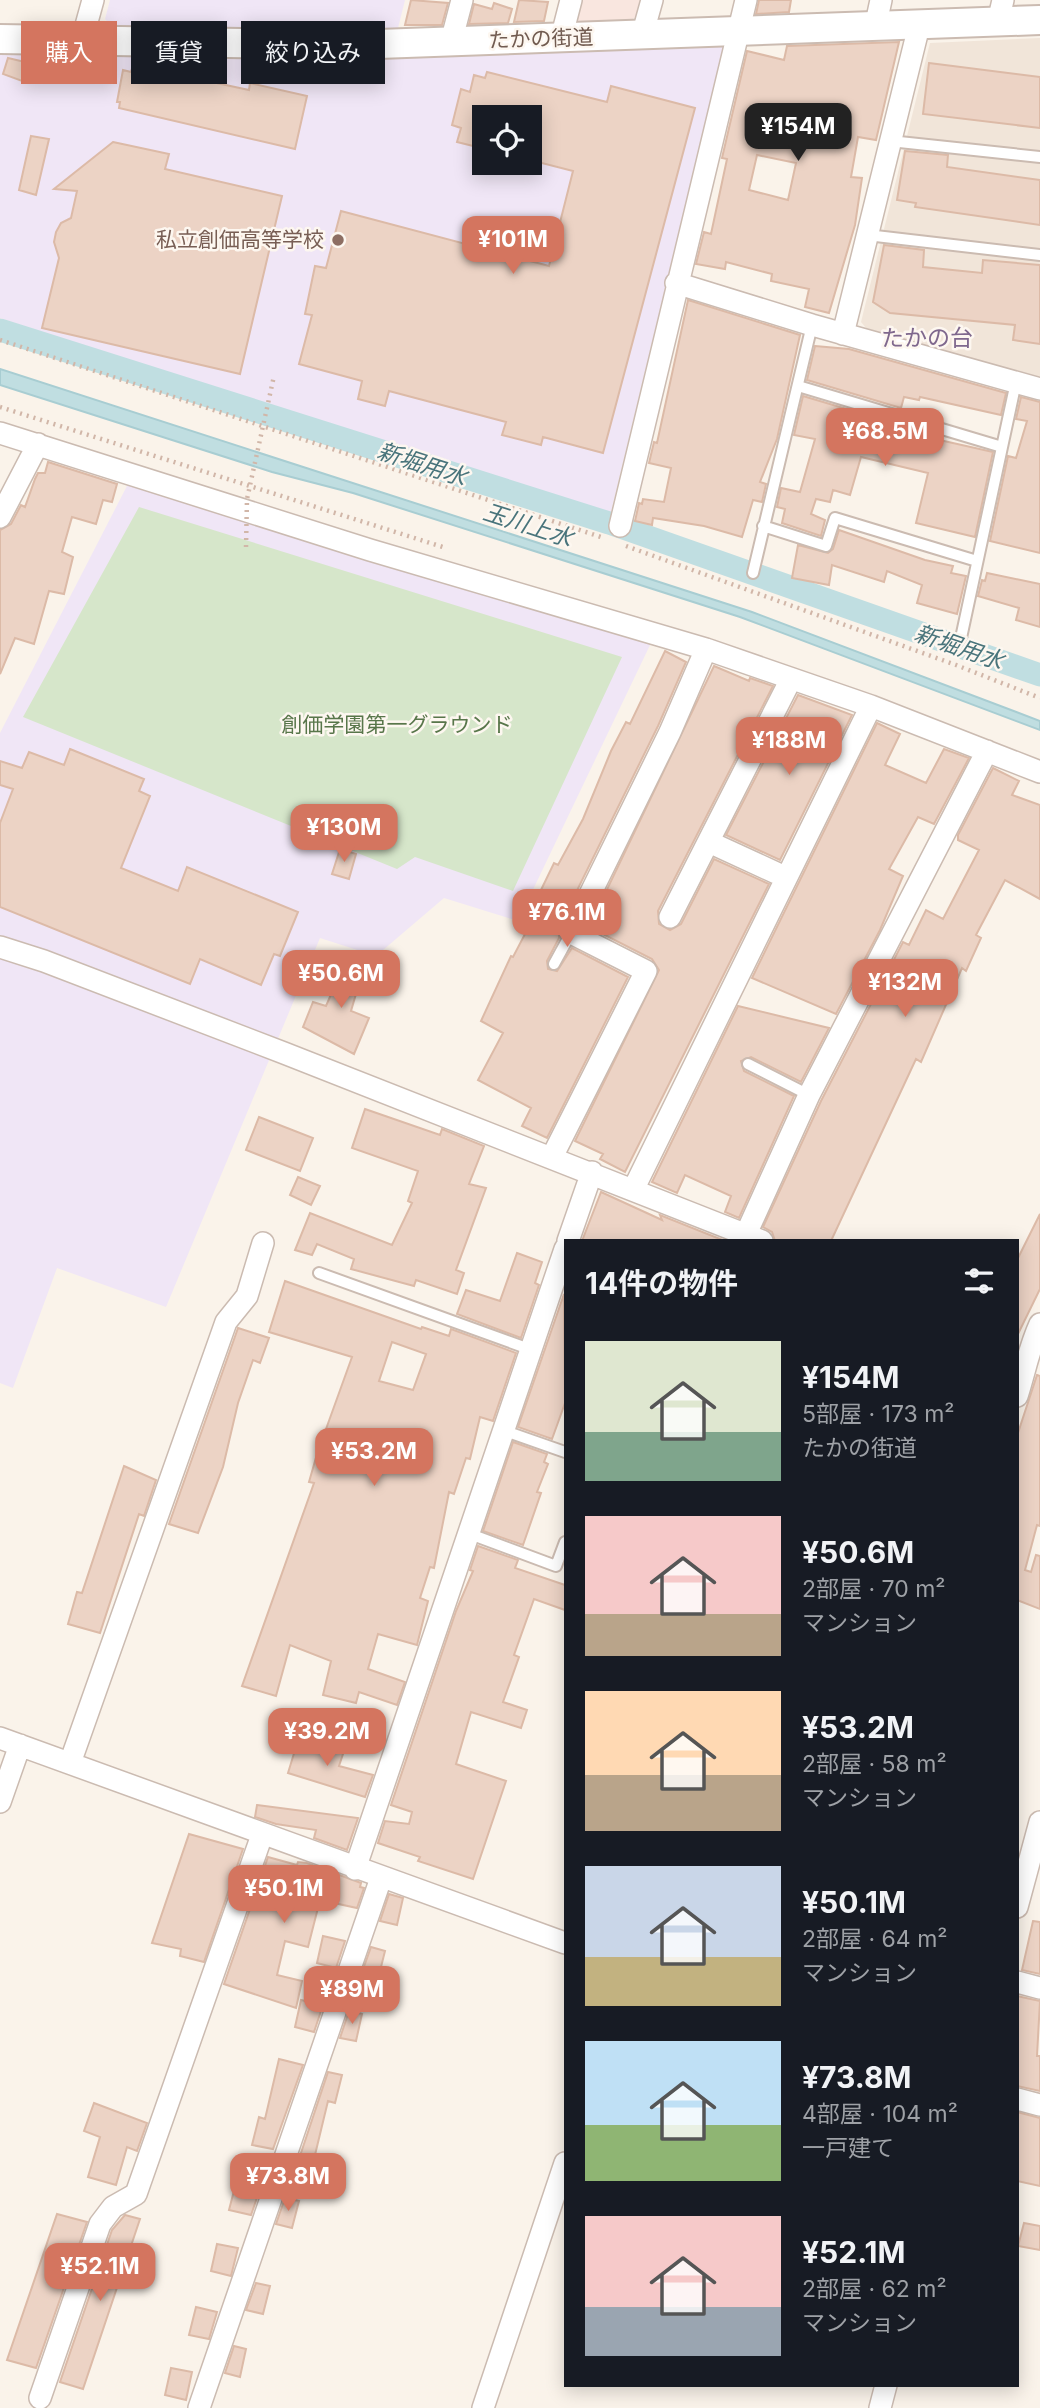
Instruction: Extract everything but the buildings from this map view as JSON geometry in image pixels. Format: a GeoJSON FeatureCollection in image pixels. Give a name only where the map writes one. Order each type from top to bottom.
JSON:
{"type":"FeatureCollection","features":[{"type":"Feature","properties":{"kind":"street"},"geometry":{"type":"LineString","coordinates":[[87,21],[93,0]]}},
{"type":"Feature","properties":{"kind":"street"},"geometry":{"type":"LineString","coordinates":[[452,42],[462,0]]}},
{"type":"Feature","properties":{"kind":"street"},"geometry":{"type":"LineString","coordinates":[[561,39],[571,0]]}},
{"type":"Feature","properties":{"kind":"street"},"geometry":{"type":"LineString","coordinates":[[642,36],[652,0]]}},
{"type":"Feature","properties":{"kind":"street"},"geometry":{"type":"LineString","coordinates":[[620,526],[676,283],[746,0]]}},
{"type":"Feature","properties":{"kind":"street"},"geometry":{"type":"LineString","coordinates":[[875,28],[881,0]]}},
{"type":"Feature","properties":{"kind":"street","name":"たかの街道"},"geometry":{"type":"LineString","coordinates":[[117,41],[351,45],[561,39],[919,26],[1000,11],[1040,20]]}},
{"type":"Feature","properties":{"kind":"street"},"geometry":{"type":"LineString","coordinates":[[843,334],[919,26]]}},
{"type":"Feature","properties":{"kind":"street","name":"たかの街道"},"geometry":{"type":"LineString","coordinates":[[0,39],[21,39]]}},
{"type":"Feature","properties":{"kind":"street"},"geometry":{"type":"LineString","coordinates":[[676,283],[812,325],[1040,389]]}},
{"type":"Feature","properties":{"kind":"street"},"geometry":{"type":"LineString","coordinates":[[0,433],[370,550],[706,649],[871,706],[1040,772]]}},
{"type":"Feature","properties":{"kind":"street"},"geometry":{"type":"LineString","coordinates":[[0,517],[38,444]]}},
{"type":"Feature","properties":{"kind":"street"},"geometry":{"type":"LineString","coordinates":[[552,1157],[646,971],[571,933],[670,732],[706,649]]}},
{"type":"Feature","properties":{"kind":"street"},"geometry":{"type":"LineString","coordinates":[[670,917],[792,679]]}},
{"type":"Feature","properties":{"kind":"street"},"geometry":{"type":"LineString","coordinates":[[634,1188],[871,706]]}},
{"type":"Feature","properties":{"kind":"street"},"geometry":{"type":"LineString","coordinates":[[0,947],[69,970],[634,1188],[754,1238],[809,1095],[987,751]]}},
{"type":"Feature","properties":{"kind":"street"},"geometry":{"type":"LineString","coordinates":[[709,842],[785,877]]}},
{"type":"Feature","properties":{"kind":"street"},"geometry":{"type":"LineString","coordinates":[[569,1239],[592,1172]]}},
{"type":"Feature","properties":{"kind":"street"},"geometry":{"type":"LineString","coordinates":[[70,1763],[226,1322],[247,1296],[263,1243]]}},
{"type":"Feature","properties":{"kind":"street"},"geometry":{"type":"LineString","coordinates":[[355,1868],[564,1252]]}},
{"type":"Feature","properties":{"kind":"street"},"geometry":{"type":"LineString","coordinates":[[1019,1390],[1029,1361],[1028,1350],[1040,1324]]}},
{"type":"Feature","properties":{"kind":"street"},"geometry":{"type":"LineString","coordinates":[[0,1802],[10,1741],[262,1835],[564,1943]]}},
{"type":"Feature","properties":{"kind":"street"},"geometry":{"type":"LineString","coordinates":[[1019,1902],[1036,1855],[1040,1822]]}},
{"type":"Feature","properties":{"kind":"street"},"geometry":{"type":"LineString","coordinates":[[40,2398],[100,2224],[113,2207],[136,2194],[262,1835]]}},
{"type":"Feature","properties":{"kind":"street"},"geometry":{"type":"LineString","coordinates":[[199,2408],[381,1878]]}},
{"type":"Feature","properties":{"kind":"street"},"geometry":{"type":"LineString","coordinates":[[1019,1983],[1040,1988]]}},
{"type":"Feature","properties":{"kind":"street"},"geometry":{"type":"LineString","coordinates":[[1019,2100],[1040,2105]]}},
{"type":"Feature","properties":{"kind":"street"},"geometry":{"type":"LineString","coordinates":[[483,2408],[564,2166]]}},
{"type":"Feature","properties":{"kind":"street"},"geometry":{"type":"LineString","coordinates":[[880,2408],[885,2387]]}},
{"type":"Feature","properties":{"kind":"lane"},"geometry":{"type":"LineString","coordinates":[[890,141],[1040,157]]}},
{"type":"Feature","properties":{"kind":"lane"},"geometry":{"type":"LineString","coordinates":[[867,235],[1040,255]]}},
{"type":"Feature","properties":{"kind":"lane"},"geometry":{"type":"LineString","coordinates":[[753,573],[812,325]]}},
{"type":"Feature","properties":{"kind":"lane"},"geometry":{"type":"LineString","coordinates":[[961,638],[1016,382]]}},
{"type":"Feature","properties":{"kind":"lane"},"geometry":{"type":"LineString","coordinates":[[798,386],[1002,447]]}},
{"type":"Feature","properties":{"kind":"lane"},"geometry":{"type":"LineString","coordinates":[[763,526],[826,546],[835,519],[977,561]]}},
{"type":"Feature","properties":{"kind":"lane"},"geometry":{"type":"LineString","coordinates":[[554,964],[571,933]]}},
{"type":"Feature","properties":{"kind":"lane"},"geometry":{"type":"LineString","coordinates":[[748,1064],[809,1095]]}},
{"type":"Feature","properties":{"kind":"lane"},"geometry":{"type":"LineString","coordinates":[[319,1273],[532,1350]]}},
{"type":"Feature","properties":{"kind":"lane"},"geometry":{"type":"LineString","coordinates":[[505,1431],[564,1452]]}},
{"type":"Feature","properties":{"kind":"lane"},"geometry":{"type":"LineString","coordinates":[[470,1534],[556,1566],[564,1545]]}},
{"type":"Feature","properties":{"kind":"path"},"geometry":{"type":"LineString","coordinates":[[0,340],[616,542],[1040,698]]}},
{"type":"Feature","properties":{"kind":"path"},"geometry":{"type":"LineString","coordinates":[[246,547],[247,499],[274,376]]}},
{"type":"Feature","properties":{"kind":"path"},"geometry":{"type":"LineString","coordinates":[[956,665],[958,653]]}},
{"type":"Feature","properties":{"kind":"shaded area"},"geometry":{"type":"Polygon","coordinates":[[[110,0],[405,0],[397,32],[385,32],[385,21],[241,21],[241,30],[227,30],[227,21],[131,21],[131,29],[117,29],[117,21],[105,19],[110,0]]]}},
{"type":"Feature","properties":{"kind":"shaded area"},"geometry":{"type":"Polygon","coordinates":[[[578,0],[641,0],[638,15],[623,26],[571,27],[578,0]]]}},
{"type":"Feature","properties":{"kind":"shaded area"},"geometry":{"type":"Polygon","coordinates":[[[1040,38],[1040,380],[866,328],[861,322],[930,43],[1040,38]]]}},
{"type":"Feature","properties":{"kind":"shaded area","name":"私立創価高等学校"},"geometry":{"type":"Polygon","coordinates":[[[724,44],[610,516],[579,512],[0,318],[0,55],[21,55],[21,84],[117,84],[117,56],[131,57],[131,84],[227,84],[227,58],[241,58],[241,84],[385,84],[385,57],[724,44]]]}},
{"type":"Feature","properties":{"kind":"shaded area"},"geometry":{"type":"Polygon","coordinates":[[[129,482],[651,643],[518,921],[444,898],[376,956],[320,938],[166,1307],[57,1268],[13,1388],[0,1383],[0,733],[129,482]]]}},
{"type":"Feature","properties":{"kind":"green space","name":"創価学園第一グラウンド"},"geometry":{"type":"Polygon","coordinates":[[[139,507],[622,657],[513,891],[415,857],[397,869],[23,717],[139,507]]]}},
{"type":"Feature","properties":{"kind":"water"},"geometry":{"type":"Polygon","coordinates":[[[0,369],[752,612],[1040,721],[1040,730],[740,617],[353,493],[272,472],[0,385],[0,369]]]}},
{"type":"Feature","properties":{"kind":"waterway","name":"新堀用水"},"geometry":{"type":"LineString","coordinates":[[0,330],[609,523],[1040,675]]}},
{"type":"Feature","properties":{"kind":"place","name":"私立創価高等学校"},"geometry":{"type":"Point","coordinates":[338,240]}},
{"type":"Feature","properties":{"kind":"district","name":"たかの台"},"geometry":{"type":"Point","coordinates":[927,338]}},
{"type":"Feature","properties":{"kind":"water label","name":"玉川上水"},"geometry":{"type":"Point","coordinates":[528,525]}}]}
